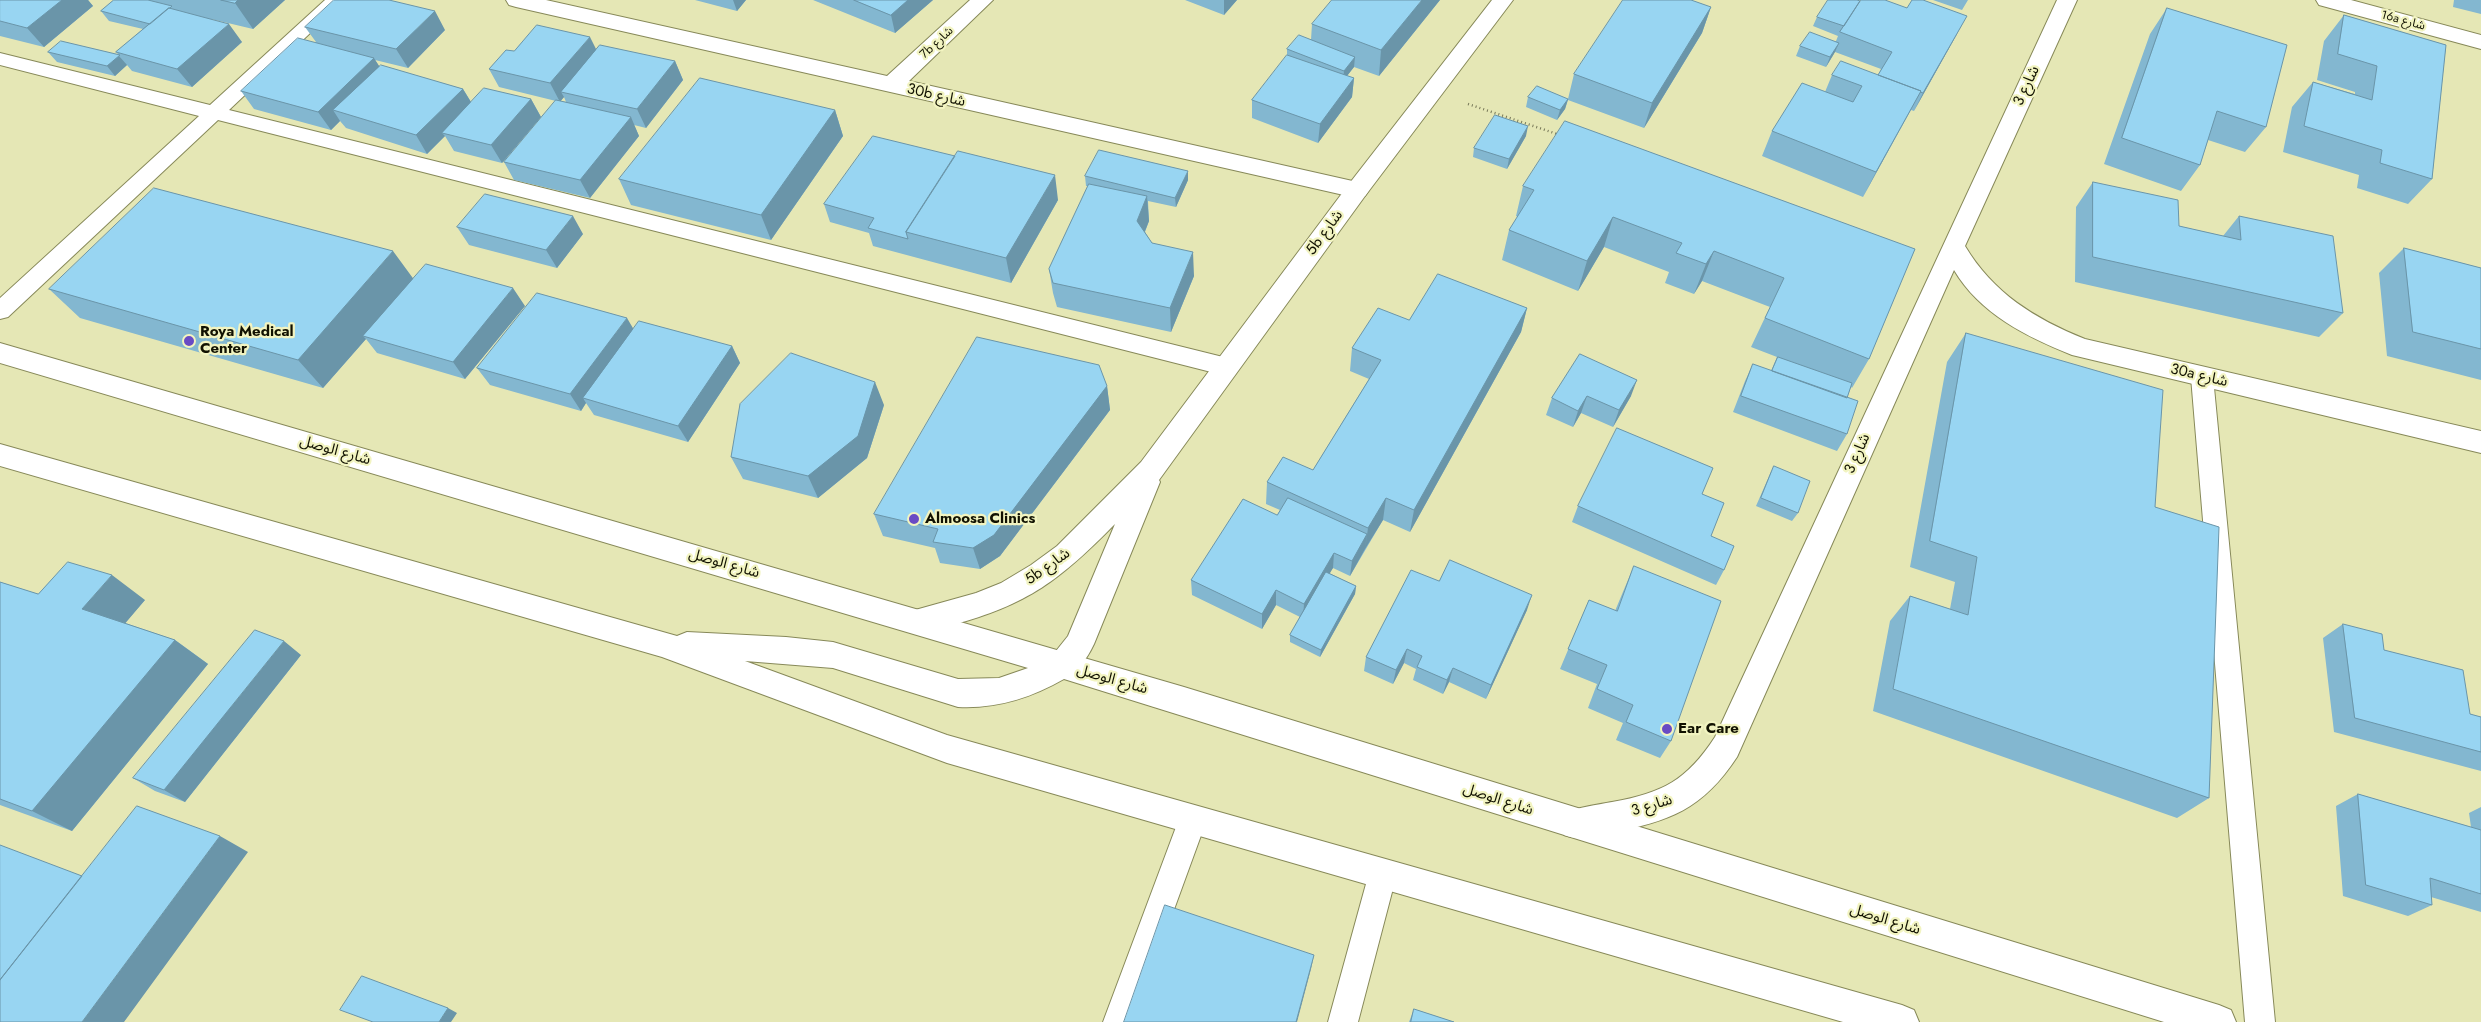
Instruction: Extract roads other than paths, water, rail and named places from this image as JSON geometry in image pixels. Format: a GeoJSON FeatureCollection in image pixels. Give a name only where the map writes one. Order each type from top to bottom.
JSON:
{"type":"FeatureCollection","features":[{"type":"Feature","properties":{"kind":"street","name":"30b شارع"},"geometry":{"type":"LineString","coordinates":[[516,0],[1357,190]]}},
{"type":"Feature","properties":{"kind":"street","name":"7b شارع"},"geometry":{"type":"LineString","coordinates":[[890,86],[983,0]]}},
{"type":"Feature","properties":{"kind":"street","name":"5b شارع"},"geometry":{"type":"LineString","coordinates":[[918,621],[979,605],[1011,592],[1041,574],[1067,554],[1151,470],[1357,190],[1503,0]]}},
{"type":"Feature","properties":{"kind":"street","name":"شارع 3"},"geometry":{"type":"LineString","coordinates":[[1575,824],[1647,810],[1673,801],[1695,787],[1714,769],[1726,747],[2067,0]]}},
{"type":"Feature","properties":{"kind":"street","name":"16a شارع"},"geometry":{"type":"LineString","coordinates":[[2326,0],[2481,42]]}},
{"type":"Feature","properties":{"kind":"street","name":"30a شارع"},"geometry":{"type":"LineString","coordinates":[[1949,255],[1995,301],[2021,320],[2050,336],[2081,348],[2481,442]]}},
{"type":"Feature","properties":{"kind":"street","name":"شارع الوصل"},"geometry":{"type":"LineString","coordinates":[[0,353],[918,621],[1184,701],[1575,824],[2219,1022]]}},
{"type":"Feature","properties":{"kind":"street"},"geometry":{"type":"LineString","coordinates":[[0,455],[662,644],[947,749],[1902,1022]]}},
{"type":"Feature","properties":{"kind":"street","name":"5b شارع"},"geometry":{"type":"LineString","coordinates":[[1062,665],[1079,644],[1151,470]]}},
{"type":"Feature","properties":{"kind":"street"},"geometry":{"type":"LineString","coordinates":[[662,644],[786,650],[833,656],[958,694],[978,696],[1020,687],[1062,665]]}},
{"type":"Feature","properties":{"kind":"lane"},"geometry":{"type":"LineString","coordinates":[[0,311],[336,0]]}},
{"type":"Feature","properties":{"kind":"lane"},"geometry":{"type":"LineString","coordinates":[[0,60],[1227,367]]}},
{"type":"Feature","properties":{"kind":"lane"},"geometry":{"type":"LineString","coordinates":[[2202,377],[2260,1022]]}},
{"type":"Feature","properties":{"kind":"lane"},"geometry":{"type":"LineString","coordinates":[[1118,1022],[1193,820]]}},
{"type":"Feature","properties":{"kind":"lane"},"geometry":{"type":"LineString","coordinates":[[1343,1022],[1383,873]]}},
{"type":"Feature","properties":{"kind":"place","name":"Roya Medical Center"},"geometry":{"type":"Point","coordinates":[189,341]}},
{"type":"Feature","properties":{"kind":"place","name":"Almoosa Clinics"},"geometry":{"type":"Point","coordinates":[914,519]}},
{"type":"Feature","properties":{"kind":"place","name":"Ear Care"},"geometry":{"type":"Point","coordinates":[1667,729]}}]}
